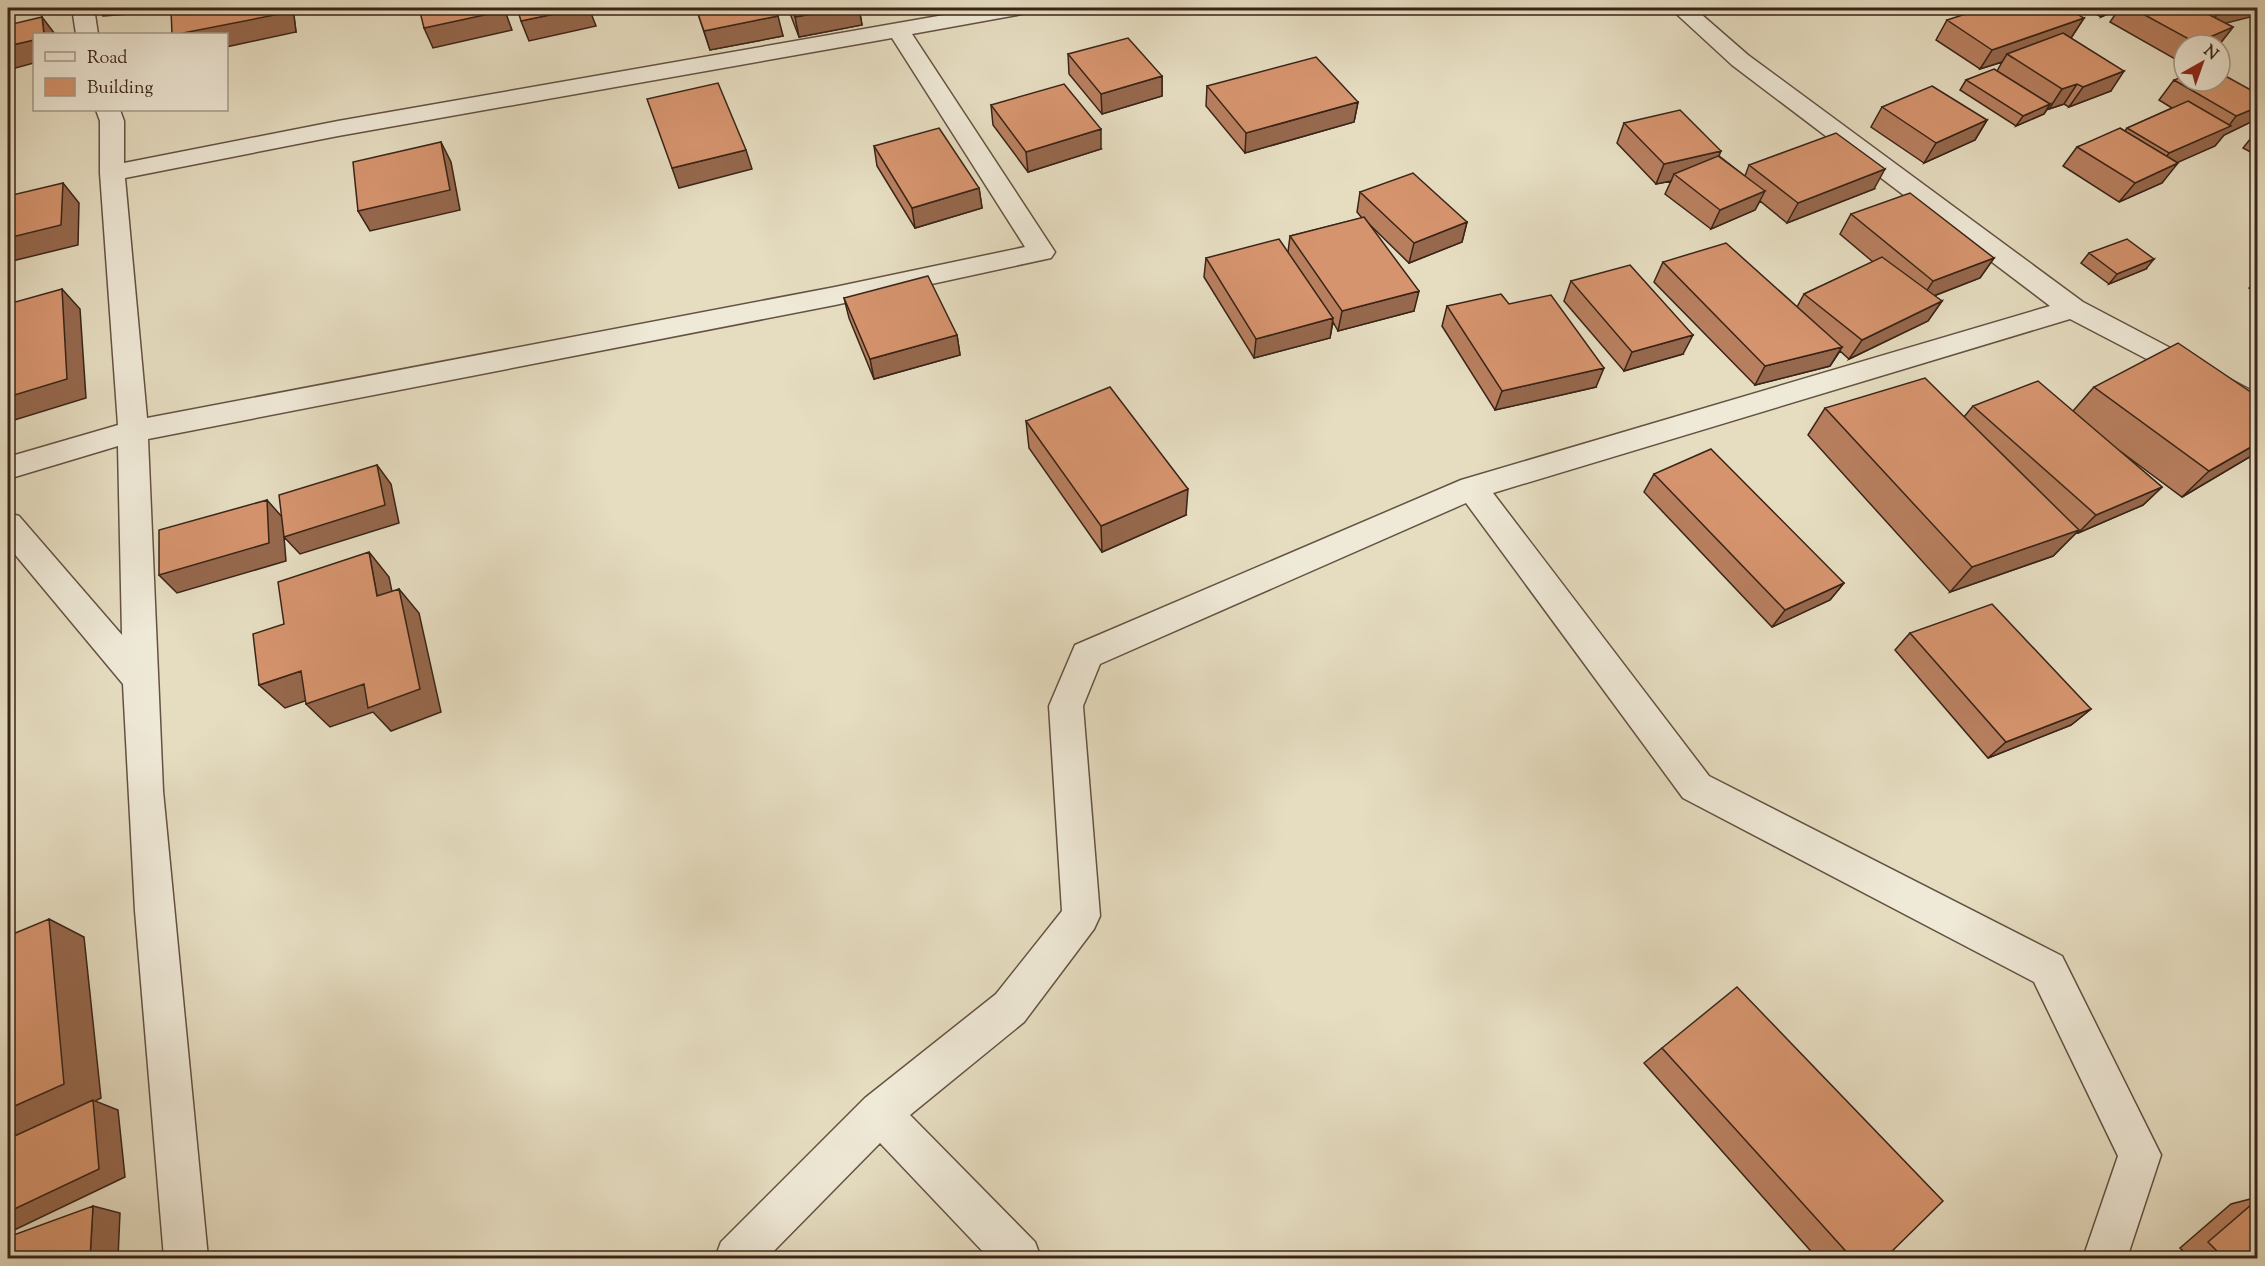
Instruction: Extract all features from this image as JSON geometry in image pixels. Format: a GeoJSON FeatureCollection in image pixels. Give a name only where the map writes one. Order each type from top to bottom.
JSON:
{"type":"FeatureCollection","features":[{"type":"Feature","properties":{"kind":"street"},"geometry":{"type":"LineString","coordinates":[[83,8],[87,33]]}},
{"type":"Feature","properties":{"kind":"street"},"geometry":{"type":"LineString","coordinates":[[112,174],[403,116],[1017,8]]}},
{"type":"Feature","properties":{"kind":"street"},"geometry":{"type":"LineString","coordinates":[[1681,8],[1740,60],[2073,309],[2258,407]]}},
{"type":"Feature","properties":{"kind":"street"},"geometry":{"type":"LineString","coordinates":[[8,468],[133,430],[835,296],[1042,252],[898,30]]}},
{"type":"Feature","properties":{"kind":"street"},"geometry":{"type":"LineString","coordinates":[[108,111],[112,121],[112,174],[133,430],[138,678],[154,909],[182,1181],[186,1258]]}},
{"type":"Feature","properties":{"kind":"street"},"geometry":{"type":"LineString","coordinates":[[737,1258],[880,1113],[1010,1008],[1081,916],[1066,706],[1087,655],[1472,488],[2073,309]]}},
{"type":"Feature","properties":{"kind":"street"},"geometry":{"type":"LineString","coordinates":[[1472,488],[1696,787],[2048,969],[2140,1155],[2105,1258]]}},
{"type":"Feature","properties":{"kind":"street"},"geometry":{"type":"LineString","coordinates":[[8,525],[138,678]]}},
{"type":"Feature","properties":{"kind":"street"},"geometry":{"type":"LineString","coordinates":[[880,1113],[1019,1258]]}},
{"type":"Feature","properties":{"kind":"building"},"geometry":{"type":"Polygon","coordinates":[[[284,8],[285,13],[183,33],[172,33],[171,10],[284,8]]]}},
{"type":"Feature","properties":{"kind":"building"},"geometry":{"type":"Polygon","coordinates":[[[419,8],[502,8],[503,11],[424,28],[419,8]]]}},
{"type":"Feature","properties":{"kind":"building"},"geometry":{"type":"Polygon","coordinates":[[[517,8],[583,8],[521,21],[517,8]]]}},
{"type":"Feature","properties":{"kind":"building"},"geometry":{"type":"Polygon","coordinates":[[[696,8],[774,8],[778,16],[704,31],[696,8]]]}},
{"type":"Feature","properties":{"kind":"building"},"geometry":{"type":"Polygon","coordinates":[[[791,8],[846,8],[795,17],[791,8]]]}},
{"type":"Feature","properties":{"kind":"building"},"geometry":{"type":"Polygon","coordinates":[[[1984,8],[2067,8],[2084,18],[1992,50],[1947,20],[1984,8]]]}},
{"type":"Feature","properties":{"kind":"building"},"geometry":{"type":"Polygon","coordinates":[[[2132,8],[2196,8],[2233,27],[2219,33],[2178,33],[2132,8]]]}},
{"type":"Feature","properties":{"kind":"building"},"geometry":{"type":"Polygon","coordinates":[[[42,17],[44,33],[33,33],[33,40],[8,46],[8,25],[42,17]]]}},
{"type":"Feature","properties":{"kind":"building"},"geometry":{"type":"Polygon","coordinates":[[[2063,33],[2124,71],[2083,87],[2077,84],[2062,89],[2007,54],[2063,33]]]}},
{"type":"Feature","properties":{"kind":"building"},"geometry":{"type":"Polygon","coordinates":[[[1128,38],[1162,76],[1101,94],[1068,54],[1128,38]]]}},
{"type":"Feature","properties":{"kind":"building"},"geometry":{"type":"Polygon","coordinates":[[[1316,57],[1358,102],[1246,133],[1207,86],[1316,57]]]}},
{"type":"Feature","properties":{"kind":"building"},"geometry":{"type":"Polygon","coordinates":[[[1994,69],[2050,104],[2023,116],[1966,80],[1994,69]]]}},
{"type":"Feature","properties":{"kind":"building"},"geometry":{"type":"Polygon","coordinates":[[[2232,80],[2258,94],[2258,107],[2236,116],[2196,93],[2232,93],[2232,80]]]}},
{"type":"Feature","properties":{"kind":"building"},"geometry":{"type":"Polygon","coordinates":[[[718,83],[746,150],[672,168],[647,99],[718,83]]]}},
{"type":"Feature","properties":{"kind":"building"},"geometry":{"type":"Polygon","coordinates":[[[1064,84],[1101,129],[1026,152],[991,105],[1064,84]]]}},
{"type":"Feature","properties":{"kind":"building"},"geometry":{"type":"Polygon","coordinates":[[[1932,86],[1987,120],[1936,143],[1882,107],[1932,86]]]}},
{"type":"Feature","properties":{"kind":"building"},"geometry":{"type":"Polygon","coordinates":[[[2188,101],[2231,126],[2169,153],[2127,128],[2188,101]]]}},
{"type":"Feature","properties":{"kind":"building"},"geometry":{"type":"Polygon","coordinates":[[[1680,110],[1721,151],[1664,164],[1624,123],[1680,110]]]}},
{"type":"Feature","properties":{"kind":"building"},"geometry":{"type":"Polygon","coordinates":[[[939,128],[979,188],[912,208],[874,146],[939,128]]]}},
{"type":"Feature","properties":{"kind":"building"},"geometry":{"type":"Polygon","coordinates":[[[2120,128],[2178,163],[2135,183],[2077,147],[2120,128]]]}},
{"type":"Feature","properties":{"kind":"building"},"geometry":{"type":"Polygon","coordinates":[[[1836,133],[1885,169],[1798,203],[1749,165],[1836,133]]]}},
{"type":"Feature","properties":{"kind":"building"},"geometry":{"type":"Polygon","coordinates":[[[2258,134],[2258,142],[2251,138],[2258,134]]]}},
{"type":"Feature","properties":{"kind":"building"},"geometry":{"type":"Polygon","coordinates":[[[441,142],[450,190],[358,211],[353,162],[441,142]]]}},
{"type":"Feature","properties":{"kind":"building"},"geometry":{"type":"Polygon","coordinates":[[[1718,156],[1765,191],[1720,210],[1674,174],[1718,156]]]}},
{"type":"Feature","properties":{"kind":"building"},"geometry":{"type":"Polygon","coordinates":[[[1413,173],[1467,222],[1414,243],[1360,192],[1413,173]]]}},
{"type":"Feature","properties":{"kind":"building"},"geometry":{"type":"Polygon","coordinates":[[[63,183],[61,225],[8,238],[8,196],[63,183]]]}},
{"type":"Feature","properties":{"kind":"building"},"geometry":{"type":"Polygon","coordinates":[[[1910,193],[1994,258],[1933,281],[1851,214],[1910,193]]]}},
{"type":"Feature","properties":{"kind":"building"},"geometry":{"type":"Polygon","coordinates":[[[1364,217],[1419,291],[1342,311],[1290,236],[1364,217]]]}},
{"type":"Feature","properties":{"kind":"building"},"geometry":{"type":"Polygon","coordinates":[[[1279,239],[1333,318],[1256,339],[1206,258],[1279,239]]]}},
{"type":"Feature","properties":{"kind":"building"},"geometry":{"type":"Polygon","coordinates":[[[2127,239],[2154,259],[2117,274],[2089,253],[2127,239]]]}},
{"type":"Feature","properties":{"kind":"building"},"geometry":{"type":"Polygon","coordinates":[[[1726,243],[1842,347],[1765,366],[1663,262],[1726,243]]]}},
{"type":"Feature","properties":{"kind":"building"},"geometry":{"type":"Polygon","coordinates":[[[1882,257],[1942,301],[1862,340],[1804,294],[1882,257]]]}},
{"type":"Feature","properties":{"kind":"building"},"geometry":{"type":"Polygon","coordinates":[[[1630,265],[1693,335],[1632,352],[1571,281],[1630,265]]]}},
{"type":"Feature","properties":{"kind":"building"},"geometry":{"type":"Polygon","coordinates":[[[928,276],[957,335],[870,359],[844,298],[928,276]]]}},
{"type":"Feature","properties":{"kind":"building"},"geometry":{"type":"Polygon","coordinates":[[[62,289],[67,379],[8,397],[8,304],[62,289]]]}},
{"type":"Feature","properties":{"kind":"building"},"geometry":{"type":"Polygon","coordinates":[[[1501,294],[1509,304],[1551,295],[1604,368],[1502,391],[1447,306],[1501,294]]]}},
{"type":"Feature","properties":{"kind":"building"},"geometry":{"type":"Polygon","coordinates":[[[2178,343],[2258,397],[2258,443],[2209,471],[2094,387],[2178,343]]]}},
{"type":"Feature","properties":{"kind":"building"},"geometry":{"type":"Polygon","coordinates":[[[1925,378],[2079,530],[1972,567],[1825,408],[1925,378]]]}},
{"type":"Feature","properties":{"kind":"building"},"geometry":{"type":"Polygon","coordinates":[[[2038,381],[2162,487],[2096,515],[1973,406],[2038,381]]]}},
{"type":"Feature","properties":{"kind":"building"},"geometry":{"type":"Polygon","coordinates":[[[1110,387],[1188,489],[1101,526],[1026,421],[1110,387]]]}},
{"type":"Feature","properties":{"kind":"building"},"geometry":{"type":"Polygon","coordinates":[[[1711,449],[1844,583],[1785,610],[1654,474],[1711,449]]]}},
{"type":"Feature","properties":{"kind":"building"},"geometry":{"type":"Polygon","coordinates":[[[377,465],[385,505],[284,537],[279,495],[377,465]]]}},
{"type":"Feature","properties":{"kind":"building"},"geometry":{"type":"Polygon","coordinates":[[[267,500],[269,543],[159,575],[159,530],[267,500]]]}},
{"type":"Feature","properties":{"kind":"building"},"geometry":{"type":"Polygon","coordinates":[[[369,552],[377,596],[399,589],[420,689],[368,708],[364,684],[306,704],[301,671],[259,685],[253,634],[284,624],[278,582],[369,552]]]}},
{"type":"Feature","properties":{"kind":"building"},"geometry":{"type":"Polygon","coordinates":[[[1992,604],[2091,709],[2006,742],[1910,633],[1992,604]]]}},
{"type":"Feature","properties":{"kind":"building"},"geometry":{"type":"Polygon","coordinates":[[[49,919],[64,1084],[8,1109],[8,936],[49,919]]]}},
{"type":"Feature","properties":{"kind":"building"},"geometry":{"type":"Polygon","coordinates":[[[1737,987],[1943,1201],[1885,1258],[1852,1258],[1662,1048],[1737,987]]]}},
{"type":"Feature","properties":{"kind":"building"},"geometry":{"type":"Polygon","coordinates":[[[93,1100],[99,1169],[8,1212],[8,1139],[93,1100]]]}},
{"type":"Feature","properties":{"kind":"building"},"geometry":{"type":"Polygon","coordinates":[[[2258,1199],[2258,1258],[2224,1258],[2208,1242],[2258,1199]]]}},
{"type":"Feature","properties":{"kind":"building"},"geometry":{"type":"Polygon","coordinates":[[[93,1206],[90,1258],[8,1258],[8,1237],[93,1206]]]}}]}
